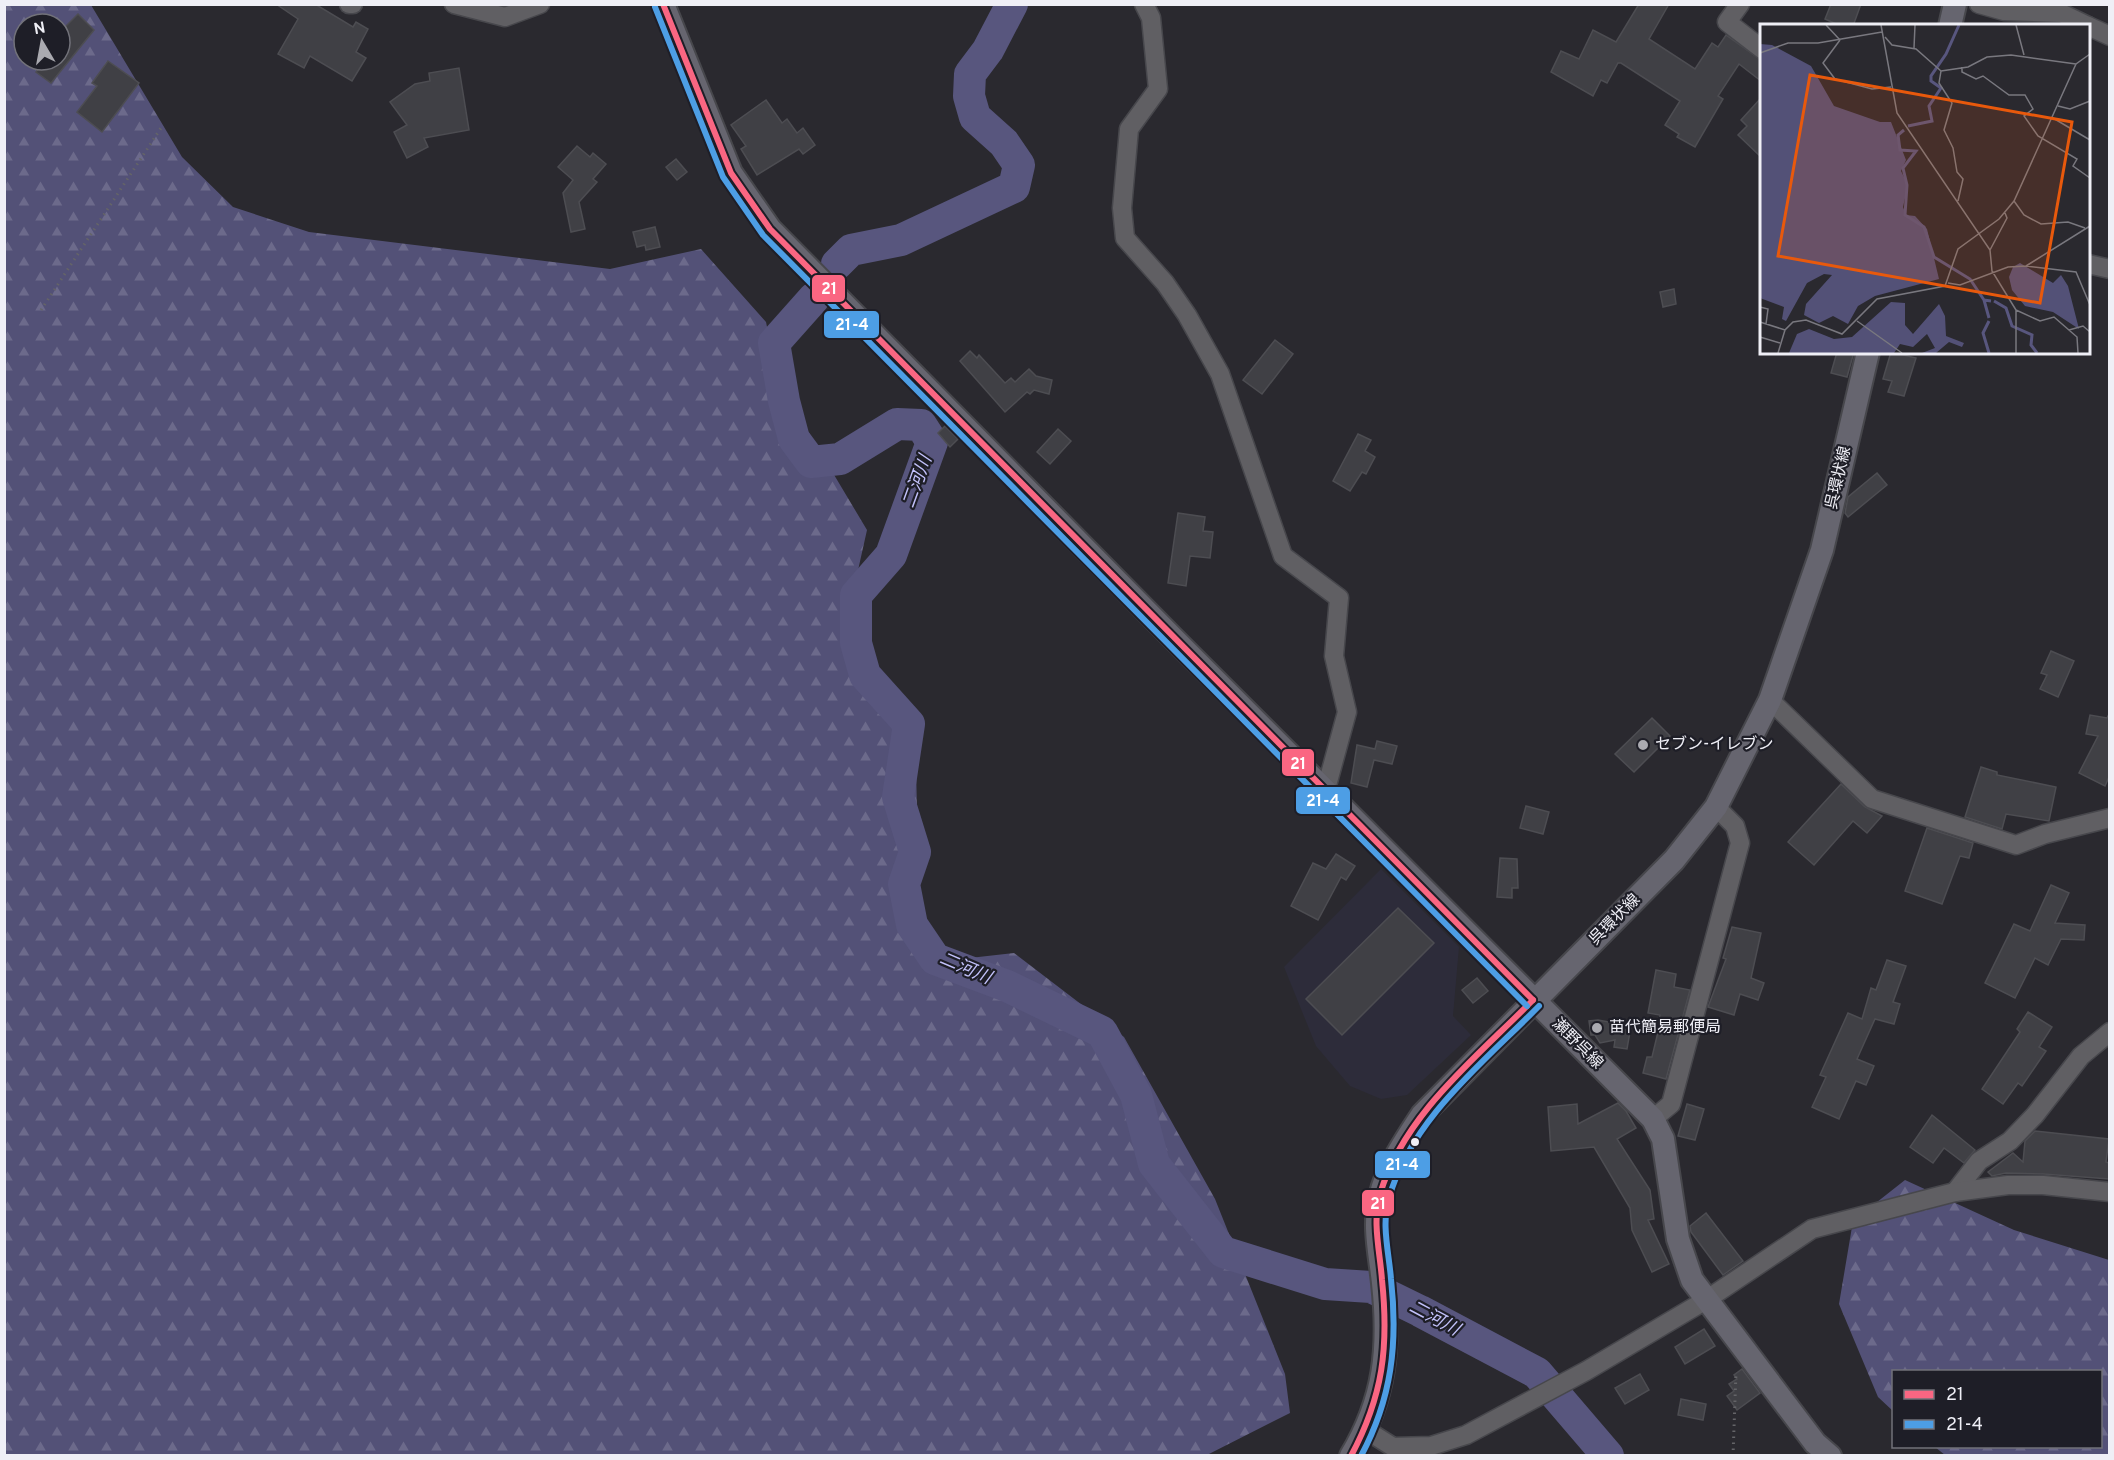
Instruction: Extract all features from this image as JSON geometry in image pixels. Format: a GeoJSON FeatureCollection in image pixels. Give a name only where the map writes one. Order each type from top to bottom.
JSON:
{"type":"FeatureCollection","features":[{"type":"Feature","properties":{"kind":"main road","name":"瀬野呉線"},"geometry":{"type":"LineString","coordinates":[[663,4],[731,173],[770,229],[1653,1119],[1663,1139],[1678,1239],[1692,1280],[1815,1443],[1830,1455]]}},
{"type":"Feature","properties":{"kind":"main road"},"geometry":{"type":"LineString","coordinates":[[1950,24],[1955,4]]}},
{"type":"Feature","properties":{"kind":"main road","name":"呉環状線"},"geometry":{"type":"LineString","coordinates":[[1351,1455],[1374,1412],[1383,1373],[1386,1308],[1376,1236],[1380,1196],[1395,1157],[1422,1116],[1533,1000],[1674,860],[1716,807],[1770,700],[1822,550],[1869,354]]}},
{"type":"Feature","properties":{"kind":"street"},"geometry":{"type":"LineString","coordinates":[[454,4],[505,17],[540,4]]}},
{"type":"Feature","properties":{"kind":"street"},"geometry":{"type":"LineString","coordinates":[[1144,4],[1150,18],[1158,89],[1129,129],[1122,197],[1125,238],[1165,284],[1220,374],[1244,441],[1261,500],[1283,556],[1339,598],[1334,656],[1347,712],[1326,789]]}},
{"type":"Feature","properties":{"kind":"street"},"geometry":{"type":"LineString","coordinates":[[1740,4],[1727,22],[1760,48]]}},
{"type":"Feature","properties":{"kind":"street"},"geometry":{"type":"LineString","coordinates":[[1979,4],[2004,11],[2061,13],[2084,24]]}},
{"type":"Feature","properties":{"kind":"street"},"geometry":{"type":"LineString","coordinates":[[2090,27],[2109,36]]}},
{"type":"Feature","properties":{"kind":"street"},"geometry":{"type":"LineString","coordinates":[[2090,264],[2109,269]]}},
{"type":"Feature","properties":{"kind":"street"},"geometry":{"type":"LineString","coordinates":[[1770,700],[1872,799],[2016,845],[2045,834],[2109,818]]}},
{"type":"Feature","properties":{"kind":"street"},"geometry":{"type":"LineString","coordinates":[[1653,1119],[1671,1104],[1740,843],[1735,826],[1716,807]]}},
{"type":"Feature","properties":{"kind":"street"},"geometry":{"type":"LineString","coordinates":[[1955,1192],[1979,1161],[2010,1140],[2035,1114],[2081,1056],[2109,1032]]}},
{"type":"Feature","properties":{"kind":"street"},"geometry":{"type":"LineString","coordinates":[[1366,1430],[1393,1447],[1431,1446],[1466,1435],[1586,1371],[1706,1300],[1812,1229],[1955,1192],[2008,1185],[2043,1185],[2109,1192]]}},
{"type":"Feature","properties":{"kind":"path"},"geometry":{"type":"LineString","coordinates":[[41,310],[163,125]]}},
{"type":"Feature","properties":{"kind":"path"},"geometry":{"type":"LineString","coordinates":[[1733,1455],[1732,1434],[1738,1343]]}},
{"type":"Feature","properties":{"kind":"shaded area"},"geometry":{"type":"Polygon","coordinates":[[[1381,869],[1459,947],[1453,1016],[1471,1035],[1407,1095],[1381,1099],[1350,1086],[1316,1046],[1284,967],[1381,869]]]}},
{"type":"Feature","properties":{"kind":"green space"},"geometry":{"type":"Polygon","coordinates":[[[5,5],[91,5],[182,157],[233,207],[309,232],[610,269],[701,249],[766,322],[778,381],[867,530],[846,624],[915,720],[918,857],[908,901],[943,961],[1014,953],[1124,1037],[1215,1199],[1285,1374],[1290,1413],[1205,1456],[5,1456],[5,5]]]}},
{"type":"Feature","properties":{"kind":"green space"},"geometry":{"type":"Polygon","coordinates":[[[1905,1180],[2014,1230],[2109,1260],[2109,1455],[1945,1455],[1936,1448],[2102,1448],[2102,1370],[1892,1370],[1892,1410],[1878,1397],[1839,1304],[1853,1221],[1905,1180]]]}},
{"type":"Feature","properties":{"kind":"building"},"geometry":{"type":"Polygon","coordinates":[[[276,4],[315,4],[353,27],[356,22],[368,29],[356,52],[366,58],[352,81],[310,56],[304,68],[278,54],[298,19],[276,4]]]}},
{"type":"Feature","properties":{"kind":"building"},"geometry":{"type":"Polygon","coordinates":[[[1639,4],[1669,4],[1649,39],[1695,69],[1712,43],[1718,47],[1726,35],[1760,59],[1760,80],[1739,64],[1718,96],[1723,99],[1695,147],[1677,137],[1679,134],[1665,125],[1680,101],[1621,63],[1618,63],[1607,83],[1601,80],[1593,96],[1551,72],[1561,51],[1579,59],[1593,30],[1616,42],[1639,4]]]}},
{"type":"Feature","properties":{"kind":"building"},"geometry":{"type":"Polygon","coordinates":[[[1831,4],[1861,4],[1854,24],[1836,24],[1825,19],[1831,4]]]}},
{"type":"Feature","properties":{"kind":"building"},"geometry":{"type":"Polygon","coordinates":[[[78,14],[94,30],[72,57],[72,20],[78,14]]]}},
{"type":"Feature","properties":{"kind":"building"},"geometry":{"type":"Polygon","coordinates":[[[108,61],[139,83],[102,132],[77,112],[97,86],[92,83],[108,61]]]}},
{"type":"Feature","properties":{"kind":"building"},"geometry":{"type":"Polygon","coordinates":[[[459,68],[469,130],[424,138],[428,147],[407,158],[394,132],[407,125],[390,102],[415,84],[430,81],[429,73],[459,68]]]}},
{"type":"Feature","properties":{"kind":"building"},"geometry":{"type":"Polygon","coordinates":[[[36,72],[60,72],[51,83],[36,72]]]}},
{"type":"Feature","properties":{"kind":"building"},"geometry":{"type":"Polygon","coordinates":[[[1760,99],[1760,156],[1738,135],[1747,126],[1741,120],[1760,99]]]}},
{"type":"Feature","properties":{"kind":"building"},"geometry":{"type":"Polygon","coordinates":[[[766,100],[782,123],[787,119],[797,133],[803,128],[815,145],[803,154],[799,149],[757,175],[741,149],[746,146],[731,125],[766,100]]]}},
{"type":"Feature","properties":{"kind":"building"},"geometry":{"type":"Polygon","coordinates":[[[577,146],[590,157],[593,153],[606,164],[593,179],[597,182],[579,202],[585,229],[571,232],[563,193],[573,180],[558,167],[577,146]]]}},
{"type":"Feature","properties":{"kind":"building"},"geometry":{"type":"Polygon","coordinates":[[[676,159],[687,172],[677,180],[666,167],[676,159]]]}},
{"type":"Feature","properties":{"kind":"building"},"geometry":{"type":"Polygon","coordinates":[[[655,227],[660,247],[646,250],[645,245],[637,247],[633,232],[655,227]]]}},
{"type":"Feature","properties":{"kind":"building"},"geometry":{"type":"Polygon","coordinates":[[[1674,289],[1676,304],[1663,307],[1660,292],[1674,289]]]}},
{"type":"Feature","properties":{"kind":"building"},"geometry":{"type":"Polygon","coordinates":[[[1275,340],[1293,354],[1262,394],[1243,380],[1275,340]]]}},
{"type":"Feature","properties":{"kind":"building"},"geometry":{"type":"Polygon","coordinates":[[[970,351],[977,358],[979,355],[1005,383],[1011,378],[1015,382],[1029,369],[1036,376],[1052,380],[1049,394],[1034,390],[1030,394],[1027,392],[1005,412],[960,361],[970,351]]]}},
{"type":"Feature","properties":{"kind":"building"},"geometry":{"type":"Polygon","coordinates":[[[1836,354],[1853,354],[1847,377],[1831,373],[1836,354]]]}},
{"type":"Feature","properties":{"kind":"building"},"geometry":{"type":"Polygon","coordinates":[[[1890,354],[1916,358],[1904,396],[1888,392],[1892,381],[1883,379],[1890,354]]]}},
{"type":"Feature","properties":{"kind":"building"},"geometry":{"type":"Polygon","coordinates":[[[945,426],[958,439],[950,447],[938,433],[945,426]]]}},
{"type":"Feature","properties":{"kind":"building"},"geometry":{"type":"Polygon","coordinates":[[[1058,429],[1071,441],[1050,464],[1037,452],[1058,429]]]}},
{"type":"Feature","properties":{"kind":"building"},"geometry":{"type":"Polygon","coordinates":[[[1358,434],[1371,440],[1365,451],[1375,457],[1366,474],[1362,472],[1350,491],[1333,481],[1358,434]]]}},
{"type":"Feature","properties":{"kind":"building"},"geometry":{"type":"Polygon","coordinates":[[[1877,473],[1887,485],[1848,517],[1845,513],[1848,497],[1877,473]]]}},
{"type":"Feature","properties":{"kind":"building"},"geometry":{"type":"Polygon","coordinates":[[[1178,513],[1205,517],[1203,531],[1213,532],[1210,558],[1190,556],[1186,586],[1168,583],[1178,513]]]}},
{"type":"Feature","properties":{"kind":"building"},"geometry":{"type":"Polygon","coordinates":[[[2051,651],[2074,661],[2058,697],[2040,689],[2047,675],[2041,673],[2051,651]]]}},
{"type":"Feature","properties":{"kind":"building"},"geometry":{"type":"Polygon","coordinates":[[[2109,714],[2109,777],[2105,786],[2079,773],[2098,736],[2086,734],[2090,715],[2107,718],[2109,714]]]}},
{"type":"Feature","properties":{"kind":"building","name":"セブン-イレブン"},"geometry":{"type":"Polygon","coordinates":[[[1652,718],[1670,736],[1634,772],[1615,754],[1652,718]]]}},
{"type":"Feature","properties":{"kind":"building"},"geometry":{"type":"Polygon","coordinates":[[[1377,741],[1397,746],[1392,764],[1374,760],[1367,787],[1351,783],[1357,745],[1375,749],[1377,741]]]}},
{"type":"Feature","properties":{"kind":"building"},"geometry":{"type":"Polygon","coordinates":[[[1981,767],[1997,772],[1997,775],[2056,787],[2049,821],[2006,814],[2002,829],[1965,817],[1981,767]]]}},
{"type":"Feature","properties":{"kind":"building"},"geometry":{"type":"Polygon","coordinates":[[[1841,784],[1865,807],[1882,816],[1867,833],[1853,821],[1814,865],[1788,842],[1841,784]]]}},
{"type":"Feature","properties":{"kind":"building"},"geometry":{"type":"Polygon","coordinates":[[[1526,806],[1549,812],[1543,834],[1520,828],[1526,806]]]}},
{"type":"Feature","properties":{"kind":"building"},"geometry":{"type":"Polygon","coordinates":[[[1927,828],[1973,843],[1969,858],[1960,856],[1942,904],[1905,891],[1927,828]]]}},
{"type":"Feature","properties":{"kind":"building"},"geometry":{"type":"Polygon","coordinates":[[[1336,854],[1355,866],[1346,880],[1341,877],[1318,920],[1291,906],[1313,863],[1326,869],[1336,854]]]}},
{"type":"Feature","properties":{"kind":"building"},"geometry":{"type":"Polygon","coordinates":[[[1500,858],[1517,859],[1518,888],[1512,888],[1512,898],[1497,897],[1500,858]]]}},
{"type":"Feature","properties":{"kind":"building"},"geometry":{"type":"Polygon","coordinates":[[[2051,885],[2069,893],[2055,923],[2085,925],[2084,940],[2061,939],[2048,965],[2035,958],[2015,998],[1985,983],[2014,924],[2030,931],[2051,885]]]}},
{"type":"Feature","properties":{"kind":"building"},"geometry":{"type":"Polygon","coordinates":[[[1398,908],[1434,943],[1342,1035],[1306,999],[1398,908]]]}},
{"type":"Feature","properties":{"kind":"building"},"geometry":{"type":"Polygon","coordinates":[[[1732,927],[1761,933],[1751,978],[1764,983],[1758,1000],[1740,994],[1734,1015],[1708,1007],[1726,959],[1723,958],[1732,927]]]}},
{"type":"Feature","properties":{"kind":"building"},"geometry":{"type":"Polygon","coordinates":[[[1887,960],[1906,966],[1893,1002],[1900,1004],[1894,1024],[1875,1019],[1857,1059],[1874,1066],[1866,1085],[1856,1081],[1839,1119],[1812,1107],[1826,1077],[1820,1075],[1848,1013],[1862,1019],[1871,988],[1876,990],[1887,960]]]}},
{"type":"Feature","properties":{"kind":"building"},"geometry":{"type":"Polygon","coordinates":[[[1656,970],[1676,974],[1674,987],[1690,990],[1666,1079],[1643,1073],[1647,1057],[1652,1057],[1658,1032],[1660,1015],[1648,1013],[1656,970]]]}},
{"type":"Feature","properties":{"kind":"building"},"geometry":{"type":"Polygon","coordinates":[[[1477,978],[1488,991],[1473,1003],[1462,990],[1477,978]]]}},
{"type":"Feature","properties":{"kind":"building"},"geometry":{"type":"Polygon","coordinates":[[[2028,1012],[2052,1027],[2039,1047],[2046,1051],[2022,1086],[2018,1083],[2003,1104],[1982,1089],[2020,1032],[2017,1029],[2028,1012]]]}},
{"type":"Feature","properties":{"kind":"building"},"geometry":{"type":"Polygon","coordinates":[[[1598,1020],[1631,1026],[1627,1049],[1614,1047],[1615,1040],[1600,1043],[1595,1035],[1591,1035],[1589,1021],[1598,1020]]]}},
{"type":"Feature","properties":{"kind":"building"},"geometry":{"type":"Polygon","coordinates":[[[1618,1103],[1626,1111],[1636,1128],[1617,1139],[1650,1190],[1654,1219],[1648,1220],[1669,1264],[1652,1272],[1632,1230],[1630,1208],[1594,1147],[1551,1151],[1548,1107],[1577,1104],[1578,1124],[1618,1103]]]}},
{"type":"Feature","properties":{"kind":"building"},"geometry":{"type":"Polygon","coordinates":[[[1687,1104],[1704,1109],[1695,1140],[1678,1136],[1687,1104]]]}},
{"type":"Feature","properties":{"kind":"building"},"geometry":{"type":"Polygon","coordinates":[[[1932,1115],[1975,1150],[1964,1163],[1944,1148],[1933,1163],[1910,1147],[1932,1115]]]}},
{"type":"Feature","properties":{"kind":"building"},"geometry":{"type":"Polygon","coordinates":[[[2035,1131],[2109,1139],[2106,1162],[2109,1163],[2109,1179],[2006,1173],[1992,1176],[1988,1172],[2013,1153],[2023,1162],[2025,1141],[2035,1131]]]}},
{"type":"Feature","properties":{"kind":"building"},"geometry":{"type":"Polygon","coordinates":[[[1706,1213],[1743,1261],[1723,1275],[1691,1232],[1690,1226],[1706,1213]]]}},
{"type":"Feature","properties":{"kind":"building"},"geometry":{"type":"Polygon","coordinates":[[[1704,1329],[1715,1346],[1685,1364],[1675,1347],[1704,1329]]]}},
{"type":"Feature","properties":{"kind":"building"},"geometry":{"type":"Polygon","coordinates":[[[1742,1369],[1760,1393],[1737,1410],[1727,1396],[1734,1391],[1729,1384],[1737,1379],[1734,1375],[1742,1369]]]}},
{"type":"Feature","properties":{"kind":"building"},"geometry":{"type":"Polygon","coordinates":[[[1640,1374],[1649,1390],[1625,1404],[1615,1388],[1640,1374]]]}},
{"type":"Feature","properties":{"kind":"building"},"geometry":{"type":"Polygon","coordinates":[[[1681,1399],[1706,1404],[1703,1420],[1678,1415],[1681,1399]]]}},
{"type":"Feature","properties":{"kind":"waterway","name":"二河川"},"geometry":{"type":"LineString","coordinates":[[837,264],[851,250],[901,240],[1014,187],[1019,165],[1004,143],[975,117],[969,96],[970,74],[988,50],[1012,4]]}},
{"type":"Feature","properties":{"kind":"waterway","name":"二河川"},"geometry":{"type":"LineString","coordinates":[[814,298],[774,343],[784,401],[794,439],[811,462],[840,459],[897,424],[921,425],[932,442],[891,555],[856,595],[856,643],[865,675],[909,724],[898,797],[915,852],[904,884],[912,925],[935,959],[1007,986],[1102,1032],[1136,1095],[1154,1164],[1223,1252],[1325,1284],[1371,1287],[1420,1311],[1537,1373],[1608,1456]]}},
{"type":"Feature","properties":{"kind":"transit line","name":"21"},"geometry":{"type":"LineString","coordinates":[[663,4],[731,173],[770,229],[1533,1000]]}},
{"type":"Feature","properties":{"kind":"transit line","name":"21-4"},"geometry":{"type":"LineString","coordinates":[[655,7],[723,177],[763,235],[1527,1006]]}},
{"type":"Feature","properties":{"kind":"transit line","name":"21"},"geometry":{"type":"LineString","coordinates":[[1351,1456],[1370,1413],[1381,1371],[1385,1327],[1377,1215],[1380,1194],[1391,1165],[1406,1138],[1444,1088],[1533,1000]]}},
{"type":"Feature","properties":{"kind":"transit line","name":"21-4"},"geometry":{"type":"LineString","coordinates":[[1361,1456],[1380,1413],[1393,1348],[1393,1303],[1386,1218],[1389,1198],[1400,1169],[1414,1143],[1452,1093],[1539,1006]]}},
{"type":"Feature","properties":{"kind":"place","name":"セブン-イレブン"},"geometry":{"type":"Point","coordinates":[1643,745]}},
{"type":"Feature","properties":{"kind":"place","name":"苗代簡易郵便局"},"geometry":{"type":"Point","coordinates":[1597,1028]}}]}
